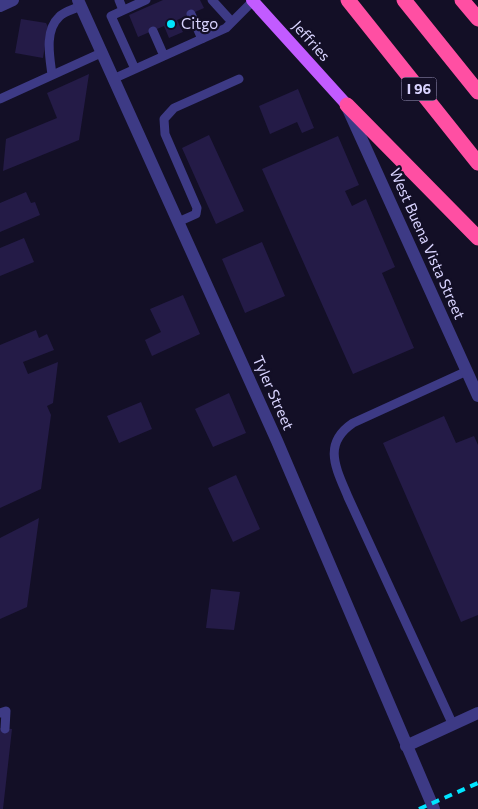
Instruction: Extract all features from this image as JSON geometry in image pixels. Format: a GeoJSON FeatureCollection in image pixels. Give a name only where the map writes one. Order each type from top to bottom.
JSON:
{"type":"FeatureCollection","features":[{"type":"Feature","properties":{"kind":"highway","name":"I 96"},"geometry":{"type":"LineString","coordinates":[[348,0],[478,163]]}},
{"type":"Feature","properties":{"kind":"highway"},"geometry":{"type":"LineString","coordinates":[[404,0],[478,92]]}},
{"type":"Feature","properties":{"kind":"highway"},"geometry":{"type":"LineString","coordinates":[[462,0],[478,19]]}},
{"type":"Feature","properties":{"kind":"highway"},"geometry":{"type":"LineString","coordinates":[[346,104],[478,238]]}},
{"type":"Feature","properties":{"kind":"main road","name":"Jeffries"},"geometry":{"type":"LineString","coordinates":[[252,0],[346,104]]}},
{"type":"Feature","properties":{"kind":"street"},"geometry":{"type":"LineString","coordinates":[[0,6],[14,0]]}},
{"type":"Feature","properties":{"kind":"street","name":"Tyler Street"},"geometry":{"type":"LineString","coordinates":[[79,3],[277,441],[433,806]]}},
{"type":"Feature","properties":{"kind":"street","name":"West Buena Vista Street"},"geometry":{"type":"LineString","coordinates":[[346,104],[478,396]]}},
{"type":"Feature","properties":{"kind":"street"},"geometry":{"type":"LineString","coordinates":[[406,746],[478,713]]}},
{"type":"Feature","properties":{"kind":"lane"},"geometry":{"type":"LineString","coordinates":[[119,0],[123,10]]}},
{"type":"Feature","properties":{"kind":"lane"},"geometry":{"type":"LineString","coordinates":[[212,0],[232,22]]}},
{"type":"Feature","properties":{"kind":"lane"},"geometry":{"type":"LineString","coordinates":[[113,79],[226,28],[252,0]]}},
{"type":"Feature","properties":{"kind":"lane"},"geometry":{"type":"LineString","coordinates":[[52,76],[51,29],[59,16],[79,3]]}},
{"type":"Feature","properties":{"kind":"lane"},"geometry":{"type":"LineString","coordinates":[[135,69],[111,16],[143,4]]}},
{"type":"Feature","properties":{"kind":"lane"},"geometry":{"type":"LineString","coordinates":[[191,14],[202,39]]}},
{"type":"Feature","properties":{"kind":"lane"},"geometry":{"type":"LineString","coordinates":[[153,31],[164,56]]}},
{"type":"Feature","properties":{"kind":"lane"},"geometry":{"type":"LineString","coordinates":[[0,99],[101,53]]}},
{"type":"Feature","properties":{"kind":"lane"},"geometry":{"type":"LineString","coordinates":[[178,222],[196,214],[197,208],[165,134],[164,119],[174,108],[239,79]]}},
{"type":"Feature","properties":{"kind":"lane"},"geometry":{"type":"LineString","coordinates":[[453,725],[348,497],[334,459],[334,444],[342,430],[353,423],[467,371]]}},
{"type":"Feature","properties":{"kind":"lane"},"geometry":{"type":"LineString","coordinates":[[0,713],[6,711],[4,729]]}},
{"type":"Feature","properties":{"kind":"building"},"geometry":{"type":"Polygon","coordinates":[[[163,0],[200,0],[204,8],[177,20],[183,32],[169,38],[164,26],[138,37],[129,15],[163,0]]]}},
{"type":"Feature","properties":{"kind":"building"},"geometry":{"type":"Polygon","coordinates":[[[21,19],[46,23],[48,27],[43,58],[15,53],[21,19]]]}},
{"type":"Feature","properties":{"kind":"building"},"geometry":{"type":"Polygon","coordinates":[[[89,74],[79,140],[3,171],[6,139],[57,118],[47,93],[89,74]]]}},
{"type":"Feature","properties":{"kind":"building"},"geometry":{"type":"Polygon","coordinates":[[[298,89],[314,128],[302,133],[297,122],[270,134],[259,106],[298,89]]]}},
{"type":"Feature","properties":{"kind":"building"},"geometry":{"type":"Polygon","coordinates":[[[209,135],[244,211],[216,224],[182,148],[209,135]]]}},
{"type":"Feature","properties":{"kind":"building"},"geometry":{"type":"Polygon","coordinates":[[[338,136],[359,185],[345,191],[352,206],[366,199],[395,267],[382,273],[414,348],[353,374],[262,169],[338,136]]]}},
{"type":"Feature","properties":{"kind":"building"},"geometry":{"type":"Polygon","coordinates":[[[26,192],[31,203],[35,202],[40,215],[0,232],[0,203],[26,192]]]}},
{"type":"Feature","properties":{"kind":"building"},"geometry":{"type":"Polygon","coordinates":[[[24,238],[34,262],[0,276],[0,248],[24,238]]]}},
{"type":"Feature","properties":{"kind":"building"},"geometry":{"type":"Polygon","coordinates":[[[262,242],[285,296],[245,313],[222,259],[262,242]]]}},
{"type":"Feature","properties":{"kind":"building"},"geometry":{"type":"Polygon","coordinates":[[[183,295],[200,334],[152,356],[145,340],[161,332],[150,309],[183,295]]]}},
{"type":"Feature","properties":{"kind":"building"},"geometry":{"type":"Polygon","coordinates":[[[36,330],[39,338],[47,334],[54,350],[23,362],[28,374],[58,362],[53,403],[47,406],[51,415],[41,489],[0,508],[0,345],[36,330]]]}},
{"type":"Feature","properties":{"kind":"building"},"geometry":{"type":"Polygon","coordinates":[[[229,393],[246,433],[213,447],[195,409],[229,393]]]}},
{"type":"Feature","properties":{"kind":"building"},"geometry":{"type":"Polygon","coordinates":[[[141,402],[152,429],[119,443],[107,416],[141,402]]]}},
{"type":"Feature","properties":{"kind":"building"},"geometry":{"type":"Polygon","coordinates":[[[444,416],[456,443],[474,436],[478,445],[478,615],[461,622],[383,443],[444,416]]]}},
{"type":"Feature","properties":{"kind":"building"},"geometry":{"type":"Polygon","coordinates":[[[236,475],[260,529],[233,542],[208,488],[236,475]]]}},
{"type":"Feature","properties":{"kind":"building"},"geometry":{"type":"Polygon","coordinates":[[[39,518],[27,607],[0,619],[0,538],[39,518]]]}},
{"type":"Feature","properties":{"kind":"building"},"geometry":{"type":"Polygon","coordinates":[[[211,589],[240,592],[234,630],[206,628],[211,589]]]}},
{"type":"Feature","properties":{"kind":"building"},"geometry":{"type":"Polygon","coordinates":[[[0,728],[12,729],[3,809],[0,809],[0,728]]]}},
{"type":"Feature","properties":{"kind":"railway"},"geometry":{"type":"LineString","coordinates":[[419,809],[478,783]]}},
{"type":"Feature","properties":{"kind":"place","name":"Citgo"},"geometry":{"type":"Point","coordinates":[171,24]}}]}
